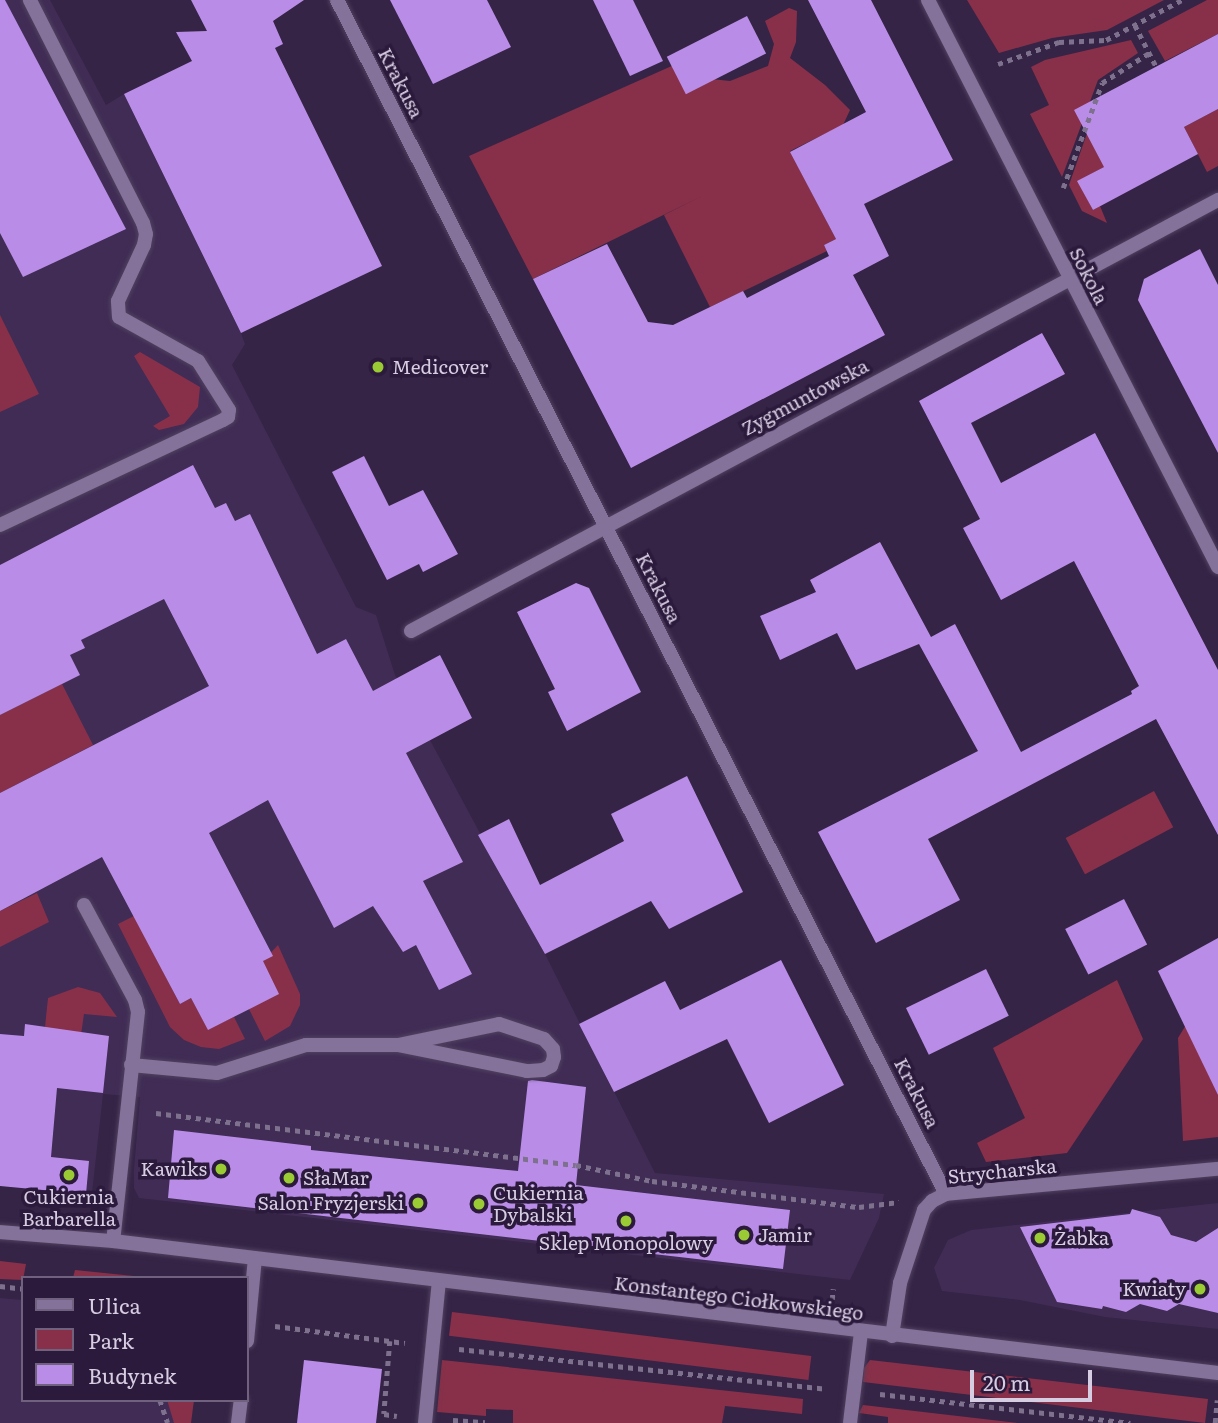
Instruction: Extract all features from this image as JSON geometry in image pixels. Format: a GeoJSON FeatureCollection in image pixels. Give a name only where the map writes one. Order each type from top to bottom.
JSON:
{"type":"FeatureCollection","features":[{"type":"Feature","properties":{"kind":"street"},"geometry":{"type":"LineString","coordinates":[[0,526],[223,420],[228,417],[229,410],[198,361],[119,317],[118,301],[144,245],[146,234],[143,223],[30,0]]}},
{"type":"Feature","properties":{"kind":"street","name":"Krakusa"},"geometry":{"type":"LineString","coordinates":[[337,0],[946,1194]]}},
{"type":"Feature","properties":{"kind":"street","name":"Sokola"},"geometry":{"type":"LineString","coordinates":[[928,0],[1218,567]]}},
{"type":"Feature","properties":{"kind":"street","name":"Zygmuntowska"},"geometry":{"type":"LineString","coordinates":[[411,631],[1218,200]]}},
{"type":"Feature","properties":{"kind":"street"},"geometry":{"type":"LineString","coordinates":[[84,905],[135,1000],[138,1012],[113,1241]]}},
{"type":"Feature","properties":{"kind":"street"},"geometry":{"type":"LineString","coordinates":[[131,1065],[218,1073],[306,1045],[398,1045],[509,1025],[544,1039],[553,1049],[554,1057],[551,1066],[527,1071],[398,1045]]}},
{"type":"Feature","properties":{"kind":"street","name":"Strycharska"},"geometry":{"type":"LineString","coordinates":[[924,1210],[932,1201],[946,1194],[1218,1169]]}},
{"type":"Feature","properties":{"kind":"street"},"geometry":{"type":"LineString","coordinates":[[892,1336],[900,1283],[924,1210]]}},
{"type":"Feature","properties":{"kind":"street","name":"Konstantego Ciołkowskiego"},"geometry":{"type":"LineString","coordinates":[[0,1232],[113,1241],[1218,1373]]}},
{"type":"Feature","properties":{"kind":"street"},"geometry":{"type":"LineString","coordinates":[[248,1332],[255,1258]]}},
{"type":"Feature","properties":{"kind":"street"},"geometry":{"type":"LineString","coordinates":[[425,1423],[439,1281]]}},
{"type":"Feature","properties":{"kind":"street"},"geometry":{"type":"LineString","coordinates":[[850,1423],[861,1332]]}},
{"type":"Feature","properties":{"kind":"street"},"geometry":{"type":"LineString","coordinates":[[239,1423],[241,1402]]}},
{"type":"Feature","properties":{"kind":"path"},"geometry":{"type":"LineString","coordinates":[[998,64],[1059,42],[1106,40],[1182,0]]}},
{"type":"Feature","properties":{"kind":"path"},"geometry":{"type":"LineString","coordinates":[[1135,25],[1156,66]]}},
{"type":"Feature","properties":{"kind":"path"},"geometry":{"type":"LineString","coordinates":[[1063,188],[1102,83],[1149,53]]}},
{"type":"Feature","properties":{"kind":"path"},"geometry":{"type":"LineString","coordinates":[[127,1110],[576,1165],[652,1181],[859,1207],[896,1201],[924,1210]]}},
{"type":"Feature","properties":{"kind":"path"},"geometry":{"type":"LineString","coordinates":[[0,1286],[21,1289]]}},
{"type":"Feature","properties":{"kind":"path"},"geometry":{"type":"LineString","coordinates":[[249,1323],[432,1346],[1129,1423]]}},
{"type":"Feature","properties":{"kind":"path"},"geometry":{"type":"LineString","coordinates":[[390,1341],[384,1414],[406,1418]]}},
{"type":"Feature","properties":{"kind":"path"},"geometry":{"type":"LineString","coordinates":[[1215,1423],[1218,1395]]}},
{"type":"Feature","properties":{"kind":"path"},"geometry":{"type":"LineString","coordinates":[[161,1402],[168,1423]]}},
{"type":"Feature","properties":{"kind":"shaded area"},"geometry":{"type":"Polygon","coordinates":[[[0,0],[50,0],[106,105],[124,94],[241,333],[245,344],[232,365],[356,607],[376,615],[395,675],[545,954],[655,1173],[884,1194],[879,1218],[850,1280],[139,1198],[134,1188],[134,1169],[140,1097],[103,1094],[92,1193],[0,1185],[0,0]]]}},
{"type":"Feature","properties":{"kind":"shaded area"},"geometry":{"type":"Polygon","coordinates":[[[1218,1203],[1218,1329],[1105,1317],[1020,1300],[942,1291],[934,1268],[948,1240],[971,1230],[1218,1203]]]}},
{"type":"Feature","properties":{"kind":"shaded area"},"geometry":{"type":"Polygon","coordinates":[[[0,1298],[21,1300],[21,1402],[168,1402],[175,1423],[0,1423],[0,1298]]]}},
{"type":"Feature","properties":{"kind":"green space"},"geometry":{"type":"Polygon","coordinates":[[[967,0],[1164,0],[1107,30],[1052,38],[999,53],[967,0]]]}},
{"type":"Feature","properties":{"kind":"green space"},"geometry":{"type":"Polygon","coordinates":[[[1207,0],[1218,0],[1218,34],[1165,61],[1148,31],[1207,0]]]}},
{"type":"Feature","properties":{"kind":"green space"},"geometry":{"type":"Polygon","coordinates":[[[789,8],[797,11],[796,42],[790,58],[825,85],[850,110],[843,125],[790,151],[836,239],[824,245],[827,251],[710,307],[664,215],[702,196],[533,279],[469,156],[683,61],[702,78],[730,81],[768,66],[774,44],[765,21],[789,8]]]}},
{"type":"Feature","properties":{"kind":"green space"},"geometry":{"type":"Polygon","coordinates":[[[1131,40],[1138,53],[1098,80],[1062,177],[1030,114],[1049,105],[1031,67],[1045,60],[1131,40]]]}},
{"type":"Feature","properties":{"kind":"green space"},"geometry":{"type":"Polygon","coordinates":[[[1100,96],[1115,125],[1104,167],[1078,181],[1093,210],[1100,206],[1107,223],[1082,211],[1069,185],[1100,96]]]}},
{"type":"Feature","properties":{"kind":"green space"},"geometry":{"type":"Polygon","coordinates":[[[1218,109],[1218,166],[1207,172],[1184,127],[1218,109]]]}},
{"type":"Feature","properties":{"kind":"green space"},"geometry":{"type":"Polygon","coordinates":[[[0,315],[39,394],[0,412],[0,315]]]}},
{"type":"Feature","properties":{"kind":"green space"},"geometry":{"type":"Polygon","coordinates":[[[140,352],[200,387],[198,407],[184,424],[159,430],[153,426],[170,416],[134,356],[140,352]]]}},
{"type":"Feature","properties":{"kind":"green space"},"geometry":{"type":"Polygon","coordinates":[[[62,684],[93,745],[0,793],[0,715],[62,684]]]}},
{"type":"Feature","properties":{"kind":"green space"},"geometry":{"type":"Polygon","coordinates":[[[1154,791],[1173,827],[1085,874],[1066,838],[1154,791]]]}},
{"type":"Feature","properties":{"kind":"green space"},"geometry":{"type":"Polygon","coordinates":[[[37,893],[49,922],[0,947],[0,911],[37,893]]]}},
{"type":"Feature","properties":{"kind":"green space"},"geometry":{"type":"Polygon","coordinates":[[[134,916],[180,1004],[191,998],[208,1029],[234,1017],[245,1039],[219,1049],[201,1047],[184,1040],[170,1027],[118,924],[134,916]]]}},
{"type":"Feature","properties":{"kind":"green space"},"geometry":{"type":"Polygon","coordinates":[[[278,945],[300,994],[300,1005],[290,1026],[265,1041],[249,1009],[263,961],[278,945]]]}},
{"type":"Feature","properties":{"kind":"green space"},"geometry":{"type":"Polygon","coordinates":[[[1117,980],[1143,1039],[1067,1153],[986,1162],[977,1143],[1025,1118],[993,1048],[1117,980]]]}},
{"type":"Feature","properties":{"kind":"green space"},"geometry":{"type":"Polygon","coordinates":[[[78,987],[100,993],[117,1017],[84,1014],[80,1042],[45,1027],[48,998],[78,987]]]}},
{"type":"Feature","properties":{"kind":"green space"},"geometry":{"type":"Polygon","coordinates":[[[1192,1015],[1218,1095],[1218,1137],[1183,1141],[1178,1038],[1192,1015]]]}},
{"type":"Feature","properties":{"kind":"green space"},"geometry":{"type":"Polygon","coordinates":[[[0,1261],[26,1264],[21,1280],[0,1279],[0,1261]]]}},
{"type":"Feature","properties":{"kind":"green space"},"geometry":{"type":"Polygon","coordinates":[[[75,1270],[134,1276],[74,1276],[75,1270]]]}},
{"type":"Feature","properties":{"kind":"green space"},"geometry":{"type":"Polygon","coordinates":[[[452,1312],[811,1356],[808,1380],[449,1336],[452,1312]]]}},
{"type":"Feature","properties":{"kind":"green space"},"geometry":{"type":"Polygon","coordinates":[[[442,1360],[803,1399],[802,1414],[725,1406],[722,1423],[513,1423],[513,1410],[486,1409],[486,1416],[437,1412],[442,1360]]]}},
{"type":"Feature","properties":{"kind":"green space"},"geometry":{"type":"Polygon","coordinates":[[[870,1360],[1208,1399],[1205,1423],[863,1382],[864,1368],[870,1360]]]}},
{"type":"Feature","properties":{"kind":"green space"},"geometry":{"type":"Polygon","coordinates":[[[168,1402],[194,1402],[191,1423],[174,1423],[168,1402]]]}},
{"type":"Feature","properties":{"kind":"green space"},"geometry":{"type":"Polygon","coordinates":[[[863,1405],[1018,1423],[888,1423],[888,1417],[859,1413],[863,1405]]]}},
{"type":"Feature","properties":{"kind":"building"},"geometry":{"type":"Polygon","coordinates":[[[0,0],[5,0],[126,229],[23,277],[0,233],[0,0]]]}},
{"type":"Feature","properties":{"kind":"building"},"geometry":{"type":"Polygon","coordinates":[[[191,0],[304,0],[273,21],[283,44],[275,48],[382,266],[241,333],[124,94],[192,61],[176,32],[207,31],[191,0]]]}},
{"type":"Feature","properties":{"kind":"building"},"geometry":{"type":"Polygon","coordinates":[[[390,0],[487,0],[511,47],[433,84],[390,0]]]}},
{"type":"Feature","properties":{"kind":"building"},"geometry":{"type":"Polygon","coordinates":[[[593,0],[633,0],[663,61],[630,76],[593,0]]]}},
{"type":"Feature","properties":{"kind":"building"},"geometry":{"type":"Polygon","coordinates":[[[808,0],[871,0],[953,160],[864,204],[889,256],[853,275],[885,335],[631,468],[533,279],[607,244],[648,322],[673,325],[743,291],[747,298],[829,256],[824,245],[836,239],[790,152],[866,112],[808,0]]]}},
{"type":"Feature","properties":{"kind":"building"},"geometry":{"type":"Polygon","coordinates":[[[747,16],[766,53],[686,94],[667,57],[747,16]]]}},
{"type":"Feature","properties":{"kind":"building"},"geometry":{"type":"Polygon","coordinates":[[[1218,34],[1218,109],[1184,127],[1198,154],[1093,210],[1077,181],[1104,167],[1074,110],[1218,34]]]}},
{"type":"Feature","properties":{"kind":"building"},"geometry":{"type":"Polygon","coordinates":[[[1200,249],[1218,285],[1218,453],[1138,300],[1144,279],[1200,249]]]}},
{"type":"Feature","properties":{"kind":"building"},"geometry":{"type":"Polygon","coordinates":[[[1042,333],[1065,374],[971,423],[1001,483],[1095,433],[1218,670],[1218,835],[1156,719],[928,839],[960,900],[876,943],[818,832],[978,751],[919,644],[856,670],[837,633],[780,660],[760,616],[816,592],[810,580],[880,542],[931,637],[955,624],[1021,752],[1132,694],[1131,691],[1139,686],[1074,561],[1001,600],[963,528],[980,519],[919,401],[1042,333]]]}},
{"type":"Feature","properties":{"kind":"building"},"geometry":{"type":"Polygon","coordinates":[[[364,456],[389,506],[423,490],[458,554],[423,572],[419,564],[387,580],[332,472],[364,456]]]}},
{"type":"Feature","properties":{"kind":"building"},"geometry":{"type":"Polygon","coordinates":[[[193,465],[215,508],[226,503],[235,521],[250,514],[317,654],[346,639],[373,691],[440,655],[472,718],[406,753],[463,862],[423,881],[472,974],[439,990],[416,945],[403,952],[373,906],[334,928],[268,800],[209,833],[273,956],[263,961],[279,994],[208,1030],[191,998],[180,1004],[102,857],[0,911],[0,793],[209,686],[164,599],[81,640],[85,648],[70,655],[80,675],[0,715],[0,565],[193,465]]]}},
{"type":"Feature","properties":{"kind":"building"},"geometry":{"type":"Polygon","coordinates":[[[576,583],[589,588],[641,692],[567,731],[548,692],[555,689],[517,612],[576,583]]]}},
{"type":"Feature","properties":{"kind":"building"},"geometry":{"type":"Polygon","coordinates":[[[687,776],[743,892],[669,929],[651,901],[545,954],[478,835],[509,819],[540,885],[624,841],[611,814],[687,776]]]}},
{"type":"Feature","properties":{"kind":"building"},"geometry":{"type":"Polygon","coordinates":[[[1124,899],[1147,944],[1088,974],[1065,929],[1124,899]]]}},
{"type":"Feature","properties":{"kind":"building"},"geometry":{"type":"Polygon","coordinates":[[[1218,938],[1218,1095],[1158,971],[1218,938]]]}},
{"type":"Feature","properties":{"kind":"building"},"geometry":{"type":"Polygon","coordinates":[[[781,960],[844,1085],[769,1123],[727,1039],[614,1092],[579,1024],[665,981],[680,1010],[781,960]]]}},
{"type":"Feature","properties":{"kind":"building"},"geometry":{"type":"Polygon","coordinates":[[[986,969],[1009,1016],[929,1055],[906,1008],[986,969]]]}},
{"type":"Feature","properties":{"kind":"building"},"geometry":{"type":"Polygon","coordinates":[[[25,1024],[109,1036],[103,1093],[57,1088],[51,1157],[89,1161],[86,1194],[0,1186],[0,1034],[24,1036],[25,1024]]]}},
{"type":"Feature","properties":{"kind":"building"},"geometry":{"type":"Polygon","coordinates":[[[528,1081],[586,1087],[576,1185],[790,1210],[783,1269],[168,1198],[174,1130],[311,1146],[311,1150],[518,1171],[528,1081]]]}},
{"type":"Feature","properties":{"kind":"building"},"geometry":{"type":"Polygon","coordinates":[[[1132,1209],[1160,1217],[1171,1235],[1196,1242],[1218,1228],[1218,1313],[1179,1304],[1167,1311],[1140,1304],[1126,1312],[1103,1306],[1102,1309],[1057,1302],[1020,1227],[1130,1214],[1132,1209]]]}},
{"type":"Feature","properties":{"kind":"building"},"geometry":{"type":"Polygon","coordinates":[[[304,1360],[382,1369],[376,1423],[297,1423],[304,1360]]]}},
{"type":"Feature","properties":{"kind":"place","name":"Medicover"},"geometry":{"type":"Point","coordinates":[378,367]}},
{"type":"Feature","properties":{"kind":"place","name":"Kawiks"},"geometry":{"type":"Point","coordinates":[221,1169]}},
{"type":"Feature","properties":{"kind":"place","name":"Cukiernia Barbarella"},"geometry":{"type":"Point","coordinates":[69,1175]}},
{"type":"Feature","properties":{"kind":"place","name":"SłaMar"},"geometry":{"type":"Point","coordinates":[289,1178]}},
{"type":"Feature","properties":{"kind":"place","name":"Salon Fryzjerski"},"geometry":{"type":"Point","coordinates":[418,1203]}},
{"type":"Feature","properties":{"kind":"place","name":"Cukiernia Dybalski"},"geometry":{"type":"Point","coordinates":[479,1204]}},
{"type":"Feature","properties":{"kind":"place","name":"Sklep Monopolowy"},"geometry":{"type":"Point","coordinates":[626,1221]}},
{"type":"Feature","properties":{"kind":"place","name":"Jamir"},"geometry":{"type":"Point","coordinates":[744,1235]}},
{"type":"Feature","properties":{"kind":"place","name":"Żabka"},"geometry":{"type":"Point","coordinates":[1040,1238]}},
{"type":"Feature","properties":{"kind":"place","name":"Kwiaty"},"geometry":{"type":"Point","coordinates":[1200,1289]}}]}
